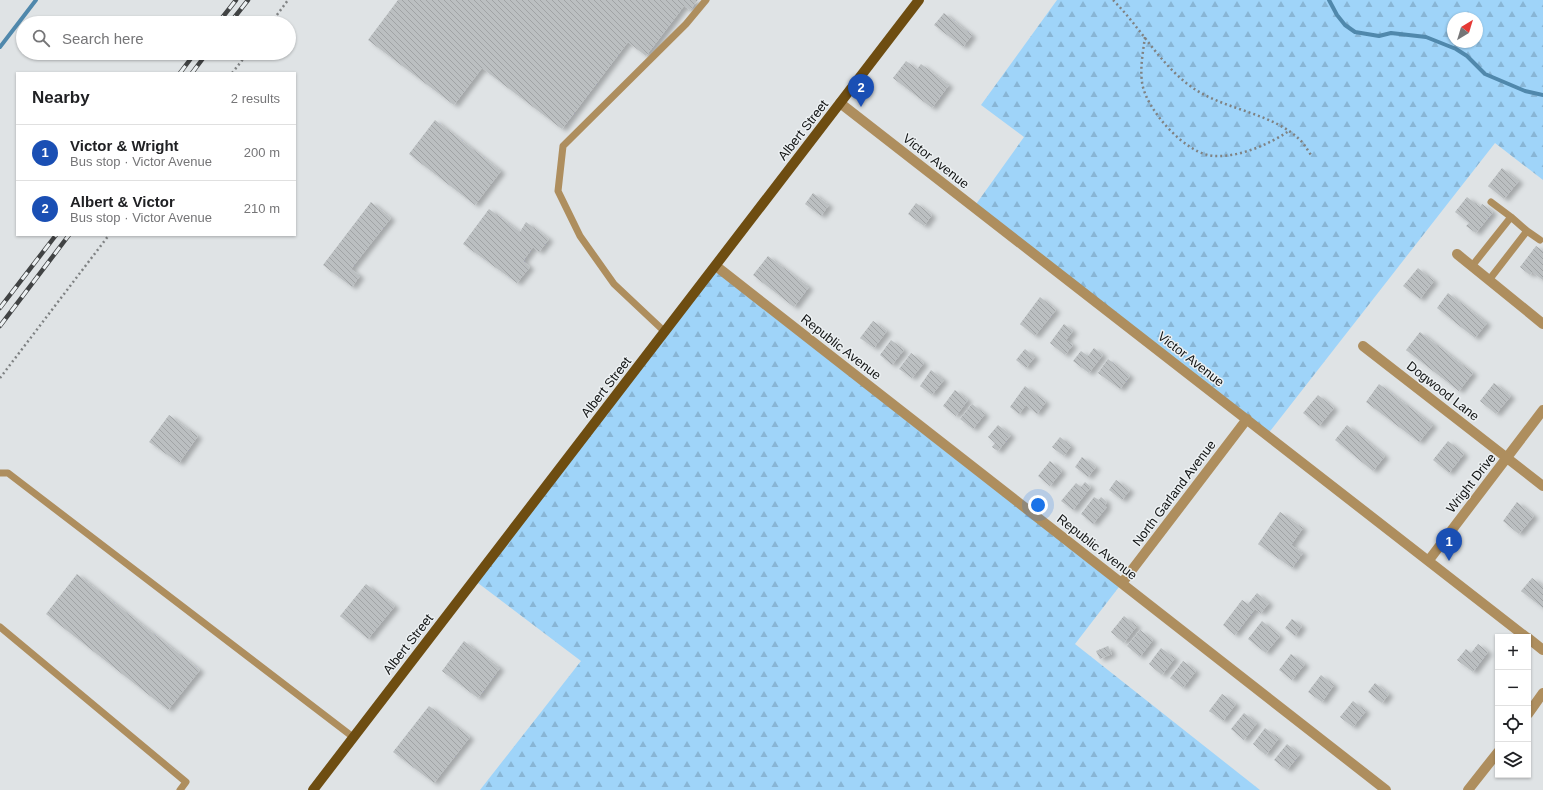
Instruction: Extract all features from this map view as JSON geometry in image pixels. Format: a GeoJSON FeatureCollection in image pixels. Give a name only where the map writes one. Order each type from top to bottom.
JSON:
{"type":"FeatureCollection","features":[{"type":"Feature","properties":{"kind":"main road","name":"Albert Street"},"geometry":{"type":"LineString","coordinates":[[312,790],[919,0]]}},
{"type":"Feature","properties":{"kind":"street","name":"Victor Avenue"},"geometry":{"type":"LineString","coordinates":[[840,103],[1429,560],[1522,634]]}},
{"type":"Feature","properties":{"kind":"street"},"geometry":{"type":"LineString","coordinates":[[1457,254],[1543,324]]}},
{"type":"Feature","properties":{"kind":"street","name":"Republic Avenue"},"geometry":{"type":"LineString","coordinates":[[716,266],[1386,790]]}},
{"type":"Feature","properties":{"kind":"street","name":"Dogwood Lane"},"geometry":{"type":"LineString","coordinates":[[1363,346],[1507,458]]}},
{"type":"Feature","properties":{"kind":"street"},"geometry":{"type":"LineString","coordinates":[[1507,458],[1543,410]]}},
{"type":"Feature","properties":{"kind":"street","name":"North Garland Avenue"},"geometry":{"type":"LineString","coordinates":[[1122,583],[1247,419]]}},
{"type":"Feature","properties":{"kind":"street","name":"Wright Drive"},"geometry":{"type":"LineString","coordinates":[[1429,560],[1507,458],[1543,486]]}},
{"type":"Feature","properties":{"kind":"street","name":"Victor Avenue"},"geometry":{"type":"LineString","coordinates":[[1531,641],[1543,650]]}},
{"type":"Feature","properties":{"kind":"street"},"geometry":{"type":"LineString","coordinates":[[1531,710],[1543,693]]}},
{"type":"Feature","properties":{"kind":"street"},"geometry":{"type":"LineString","coordinates":[[1468,790],[1495,756]]}},
{"type":"Feature","properties":{"kind":"lane"},"geometry":{"type":"LineString","coordinates":[[665,332],[614,284],[580,236],[558,191],[562,146],[686,24],[706,0]]}},
{"type":"Feature","properties":{"kind":"lane"},"geometry":{"type":"LineString","coordinates":[[1491,202],[1540,240]]}},
{"type":"Feature","properties":{"kind":"lane"},"geometry":{"type":"LineString","coordinates":[[1472,266],[1511,217]]}},
{"type":"Feature","properties":{"kind":"lane"},"geometry":{"type":"LineString","coordinates":[[1488,280],[1527,230]]}},
{"type":"Feature","properties":{"kind":"lane"},"geometry":{"type":"LineString","coordinates":[[0,473],[8,473],[354,737]]}},
{"type":"Feature","properties":{"kind":"lane"},"geometry":{"type":"LineString","coordinates":[[0,627],[186,782],[180,790]]}},
{"type":"Feature","properties":{"kind":"path"},"geometry":{"type":"LineString","coordinates":[[275,16],[288,0]]}},
{"type":"Feature","properties":{"kind":"path"},"geometry":{"type":"LineString","coordinates":[[1113,0],[1145,36],[1165,63],[1194,89],[1214,99],[1257,115],[1290,131],[1300,139],[1311,155]]}},
{"type":"Feature","properties":{"kind":"path"},"geometry":{"type":"LineString","coordinates":[[1145,36],[1142,62],[1142,83],[1148,103],[1159,118],[1180,138],[1197,151],[1215,156],[1241,152],[1270,143],[1290,131]]}},
{"type":"Feature","properties":{"kind":"path"},"geometry":{"type":"LineString","coordinates":[[233,72],[242,60]]}},
{"type":"Feature","properties":{"kind":"path"},"geometry":{"type":"LineString","coordinates":[[0,378],[108,236]]}},
{"type":"Feature","properties":{"kind":"green space"},"geometry":{"type":"Polygon","coordinates":[[[1057,0],[1543,0],[1543,180],[1495,143],[1267,435],[974,207],[1024,137],[981,105],[1057,0]]]}},
{"type":"Feature","properties":{"kind":"green space"},"geometry":{"type":"Polygon","coordinates":[[[716,266],[1122,583],[1075,644],[1260,790],[480,790],[581,661],[474,580],[716,266]]]}},
{"type":"Feature","properties":{"kind":"building"},"geometry":{"type":"Polygon","coordinates":[[[398,0],[698,0],[690,10],[684,6],[646,56],[628,42],[562,129],[482,68],[454,105],[368,40],[398,0]]]}},
{"type":"Feature","properties":{"kind":"building"},"geometry":{"type":"Polygon","coordinates":[[[944,13],[972,35],[963,47],[934,25],[944,13]]]}},
{"type":"Feature","properties":{"kind":"building"},"geometry":{"type":"Polygon","coordinates":[[[906,61],[917,69],[921,64],[949,85],[932,108],[893,78],[906,61]]]}},
{"type":"Feature","properties":{"kind":"building"},"geometry":{"type":"Polygon","coordinates":[[[435,120],[501,171],[475,205],[409,154],[435,120]]]}},
{"type":"Feature","properties":{"kind":"building"},"geometry":{"type":"Polygon","coordinates":[[[1502,168],[1519,181],[1504,199],[1488,186],[1502,168]]]}},
{"type":"Feature","properties":{"kind":"building"},"geometry":{"type":"Polygon","coordinates":[[[813,193],[829,205],[821,216],[805,204],[813,193]]]}},
{"type":"Feature","properties":{"kind":"building"},"geometry":{"type":"Polygon","coordinates":[[[1467,197],[1480,207],[1482,204],[1493,212],[1476,233],[1466,226],[1469,223],[1455,212],[1467,197]]]}},
{"type":"Feature","properties":{"kind":"building"},"geometry":{"type":"Polygon","coordinates":[[[371,202],[391,218],[351,269],[360,276],[352,287],[323,265],[371,202]]]}},
{"type":"Feature","properties":{"kind":"building"},"geometry":{"type":"Polygon","coordinates":[[[916,203],[932,215],[924,226],[908,214],[916,203]]]}},
{"type":"Feature","properties":{"kind":"building"},"geometry":{"type":"Polygon","coordinates":[[[489,209],[520,232],[526,222],[549,239],[539,252],[533,247],[523,261],[530,267],[517,283],[463,244],[489,209]]]}},
{"type":"Feature","properties":{"kind":"building"},"geometry":{"type":"Polygon","coordinates":[[[1536,246],[1543,251],[1543,280],[1532,272],[1530,275],[1520,267],[1536,246]]]}},
{"type":"Feature","properties":{"kind":"building"},"geometry":{"type":"Polygon","coordinates":[[[768,256],[809,287],[794,307],[753,275],[768,256]]]}},
{"type":"Feature","properties":{"kind":"building"},"geometry":{"type":"Polygon","coordinates":[[[1418,268],[1434,281],[1420,299],[1403,286],[1418,268]]]}},
{"type":"Feature","properties":{"kind":"building"},"geometry":{"type":"Polygon","coordinates":[[[1448,293],[1487,323],[1475,338],[1437,308],[1448,293]]]}},
{"type":"Feature","properties":{"kind":"building"},"geometry":{"type":"Polygon","coordinates":[[[1040,297],[1056,310],[1035,336],[1020,324],[1040,297]]]}},
{"type":"Feature","properties":{"kind":"building"},"geometry":{"type":"Polygon","coordinates":[[[873,321],[887,331],[874,348],[860,338],[873,321]]]}},
{"type":"Feature","properties":{"kind":"building"},"geometry":{"type":"Polygon","coordinates":[[[1064,324],[1073,331],[1066,340],[1073,345],[1065,355],[1050,343],[1064,324]]]}},
{"type":"Feature","properties":{"kind":"building"},"geometry":{"type":"Polygon","coordinates":[[[1420,332],[1473,373],[1459,391],[1406,350],[1420,332]]]}},
{"type":"Feature","properties":{"kind":"building"},"geometry":{"type":"Polygon","coordinates":[[[891,340],[904,350],[892,365],[880,355],[891,340]]]}},
{"type":"Feature","properties":{"kind":"building"},"geometry":{"type":"Polygon","coordinates":[[[1094,348],[1103,355],[1089,373],[1073,361],[1081,351],[1088,356],[1094,348]]]}},
{"type":"Feature","properties":{"kind":"building"},"geometry":{"type":"Polygon","coordinates":[[[1025,349],[1035,357],[1026,368],[1016,360],[1025,349]]]}},
{"type":"Feature","properties":{"kind":"building"},"geometry":{"type":"Polygon","coordinates":[[[911,353],[924,363],[912,378],[899,369],[911,353]]]}},
{"type":"Feature","properties":{"kind":"building"},"geometry":{"type":"Polygon","coordinates":[[[1108,359],[1130,376],[1120,389],[1098,373],[1108,359]]]}},
{"type":"Feature","properties":{"kind":"building"},"geometry":{"type":"Polygon","coordinates":[[[931,370],[944,380],[932,395],[920,386],[931,370]]]}},
{"type":"Feature","properties":{"kind":"building"},"geometry":{"type":"Polygon","coordinates":[[[1494,383],[1511,396],[1496,414],[1480,401],[1494,383]]]}},
{"type":"Feature","properties":{"kind":"building"},"geometry":{"type":"Polygon","coordinates":[[[1379,384],[1433,425],[1419,442],[1366,402],[1379,384]]]}},
{"type":"Feature","properties":{"kind":"building"},"geometry":{"type":"Polygon","coordinates":[[[1025,386],[1046,402],[1037,414],[1026,405],[1019,414],[1010,407],[1025,386]]]}},
{"type":"Feature","properties":{"kind":"building"},"geometry":{"type":"Polygon","coordinates":[[[955,390],[968,400],[956,416],[943,406],[955,390]]]}},
{"type":"Feature","properties":{"kind":"building"},"geometry":{"type":"Polygon","coordinates":[[[1318,395],[1334,408],[1319,426],[1303,413],[1318,395]]]}},
{"type":"Feature","properties":{"kind":"building"},"geometry":{"type":"Polygon","coordinates":[[[972,404],[985,414],[973,429],[960,419],[972,404]]]}},
{"type":"Feature","properties":{"kind":"building"},"geometry":{"type":"Polygon","coordinates":[[[169,415],[198,436],[179,463],[149,442],[169,415]]]}},
{"type":"Feature","properties":{"kind":"building"},"geometry":{"type":"Polygon","coordinates":[[[998,425],[1011,435],[998,451],[992,447],[995,443],[988,437],[998,425]]]}},
{"type":"Feature","properties":{"kind":"building"},"geometry":{"type":"Polygon","coordinates":[[[1347,425],[1385,456],[1373,471],[1335,440],[1347,425]]]}},
{"type":"Feature","properties":{"kind":"building"},"geometry":{"type":"Polygon","coordinates":[[[1060,437],[1071,446],[1064,456],[1052,447],[1060,437]]]}},
{"type":"Feature","properties":{"kind":"building"},"geometry":{"type":"Polygon","coordinates":[[[1448,441],[1464,454],[1449,473],[1433,460],[1448,441]]]}},
{"type":"Feature","properties":{"kind":"building"},"geometry":{"type":"Polygon","coordinates":[[[1082,457],[1096,467],[1088,477],[1075,467],[1082,457]]]}},
{"type":"Feature","properties":{"kind":"building"},"geometry":{"type":"Polygon","coordinates":[[[1050,461],[1062,471],[1050,486],[1038,476],[1050,461]]]}},
{"type":"Feature","properties":{"kind":"building"},"geometry":{"type":"Polygon","coordinates":[[[1116,480],[1130,490],[1122,500],[1109,490],[1116,480]]]}},
{"type":"Feature","properties":{"kind":"building"},"geometry":{"type":"Polygon","coordinates":[[[1085,482],[1091,487],[1073,510],[1061,501],[1076,483],[1081,487],[1085,482]]]}},
{"type":"Feature","properties":{"kind":"building"},"geometry":{"type":"Polygon","coordinates":[[[1094,497],[1099,500],[1101,497],[1107,502],[1105,505],[1107,507],[1093,524],[1081,514],[1094,497]]]}},
{"type":"Feature","properties":{"kind":"building"},"geometry":{"type":"Polygon","coordinates":[[[1517,502],[1534,516],[1519,534],[1503,521],[1517,502]]]}},
{"type":"Feature","properties":{"kind":"building"},"geometry":{"type":"Polygon","coordinates":[[[1280,512],[1303,528],[1291,545],[1303,553],[1292,568],[1258,544],[1280,512]]]}},
{"type":"Feature","properties":{"kind":"building"},"geometry":{"type":"Polygon","coordinates":[[[77,574],[200,670],[168,710],[46,614],[77,574]]]}},
{"type":"Feature","properties":{"kind":"building"},"geometry":{"type":"Polygon","coordinates":[[[1532,578],[1543,586],[1543,608],[1521,591],[1532,578]]]}},
{"type":"Feature","properties":{"kind":"building"},"geometry":{"type":"Polygon","coordinates":[[[366,584],[395,606],[368,639],[340,616],[366,584]]]}},
{"type":"Feature","properties":{"kind":"building"},"geometry":{"type":"Polygon","coordinates":[[[1257,593],[1269,603],[1261,613],[1255,609],[1235,635],[1223,625],[1242,600],[1248,604],[1257,593]]]}},
{"type":"Feature","properties":{"kind":"building"},"geometry":{"type":"Polygon","coordinates":[[[1124,616],[1137,626],[1124,643],[1111,632],[1124,616]]]}},
{"type":"Feature","properties":{"kind":"building"},"geometry":{"type":"Polygon","coordinates":[[[1292,619],[1302,626],[1295,636],[1285,628],[1292,619]]]}},
{"type":"Feature","properties":{"kind":"building"},"geometry":{"type":"Polygon","coordinates":[[[1262,621],[1280,636],[1266,653],[1248,639],[1262,621]]]}},
{"type":"Feature","properties":{"kind":"building"},"geometry":{"type":"Polygon","coordinates":[[[1140,630],[1153,640],[1140,657],[1127,646],[1140,630]]]}},
{"type":"Feature","properties":{"kind":"building"},"geometry":{"type":"Polygon","coordinates":[[[464,641],[500,668],[478,698],[442,671],[464,641]]]}},
{"type":"Feature","properties":{"kind":"building"},"geometry":{"type":"Polygon","coordinates":[[[1478,644],[1488,652],[1473,672],[1457,660],[1466,649],[1471,653],[1478,644]]]}},
{"type":"Feature","properties":{"kind":"building"},"geometry":{"type":"Polygon","coordinates":[[[1108,646],[1112,654],[1100,659],[1096,651],[1108,646]]]}},
{"type":"Feature","properties":{"kind":"building"},"geometry":{"type":"Polygon","coordinates":[[[1161,648],[1175,658],[1162,675],[1149,664],[1161,648]]]}},
{"type":"Feature","properties":{"kind":"building"},"geometry":{"type":"Polygon","coordinates":[[[1291,654],[1305,664],[1292,680],[1279,670],[1291,654]]]}},
{"type":"Feature","properties":{"kind":"building"},"geometry":{"type":"Polygon","coordinates":[[[1183,661],[1196,671],[1183,688],[1170,678],[1183,661]]]}},
{"type":"Feature","properties":{"kind":"building"},"geometry":{"type":"Polygon","coordinates":[[[1321,675],[1334,685],[1322,702],[1308,692],[1321,675]]]}},
{"type":"Feature","properties":{"kind":"building"},"geometry":{"type":"Polygon","coordinates":[[[1375,683],[1389,694],[1382,703],[1368,692],[1375,683]]]}},
{"type":"Feature","properties":{"kind":"building"},"geometry":{"type":"Polygon","coordinates":[[[1222,694],[1236,704],[1223,721],[1209,711],[1222,694]]]}},
{"type":"Feature","properties":{"kind":"building"},"geometry":{"type":"Polygon","coordinates":[[[1353,701],[1366,711],[1353,727],[1340,717],[1353,701]]]}},
{"type":"Feature","properties":{"kind":"building"},"geometry":{"type":"Polygon","coordinates":[[[429,706],[470,737],[434,783],[393,752],[429,706]]]}},
{"type":"Feature","properties":{"kind":"building"},"geometry":{"type":"Polygon","coordinates":[[[1244,713],[1257,723],[1244,740],[1231,729],[1244,713]]]}},
{"type":"Feature","properties":{"kind":"building"},"geometry":{"type":"Polygon","coordinates":[[[1265,728],[1279,738],[1266,755],[1253,744],[1265,728]]]}},
{"type":"Feature","properties":{"kind":"building"},"geometry":{"type":"Polygon","coordinates":[[[1287,744],[1300,754],[1287,770],[1274,760],[1287,744]]]}},
{"type":"Feature","properties":{"kind":"waterway"},"geometry":{"type":"LineString","coordinates":[[24,16],[36,0]]}},
{"type":"Feature","properties":{"kind":"waterway"},"geometry":{"type":"LineString","coordinates":[[1329,0],[1337,15],[1345,25],[1355,32],[1379,36],[1391,33],[1426,37],[1456,49],[1467,56],[1485,74],[1525,91],[1543,95]]}},
{"type":"Feature","properties":{"kind":"waterway"},"geometry":{"type":"LineString","coordinates":[[0,47],[16,26]]}},
{"type":"Feature","properties":{"kind":"railway"},"geometry":{"type":"LineString","coordinates":[[223,16],[236,0]]}},
{"type":"Feature","properties":{"kind":"railway"},"geometry":{"type":"LineString","coordinates":[[235,16],[248,0]]}},
{"type":"Feature","properties":{"kind":"railway"},"geometry":{"type":"LineString","coordinates":[[181,72],[190,60]]}},
{"type":"Feature","properties":{"kind":"railway"},"geometry":{"type":"LineString","coordinates":[[193,72],[202,60]]}},
{"type":"Feature","properties":{"kind":"railway"},"geometry":{"type":"LineString","coordinates":[[0,308],[55,236]]}},
{"type":"Feature","properties":{"kind":"railway"},"geometry":{"type":"LineString","coordinates":[[0,326],[68,236]]}},
{"type":"Feature","properties":{"kind":"place","name":"Albert & Victor"},"geometry":{"type":"Point","coordinates":[861,107]}},
{"type":"Feature","properties":{"kind":"place","name":"Victor & Wright"},"geometry":{"type":"Point","coordinates":[1449,561]}}]}
